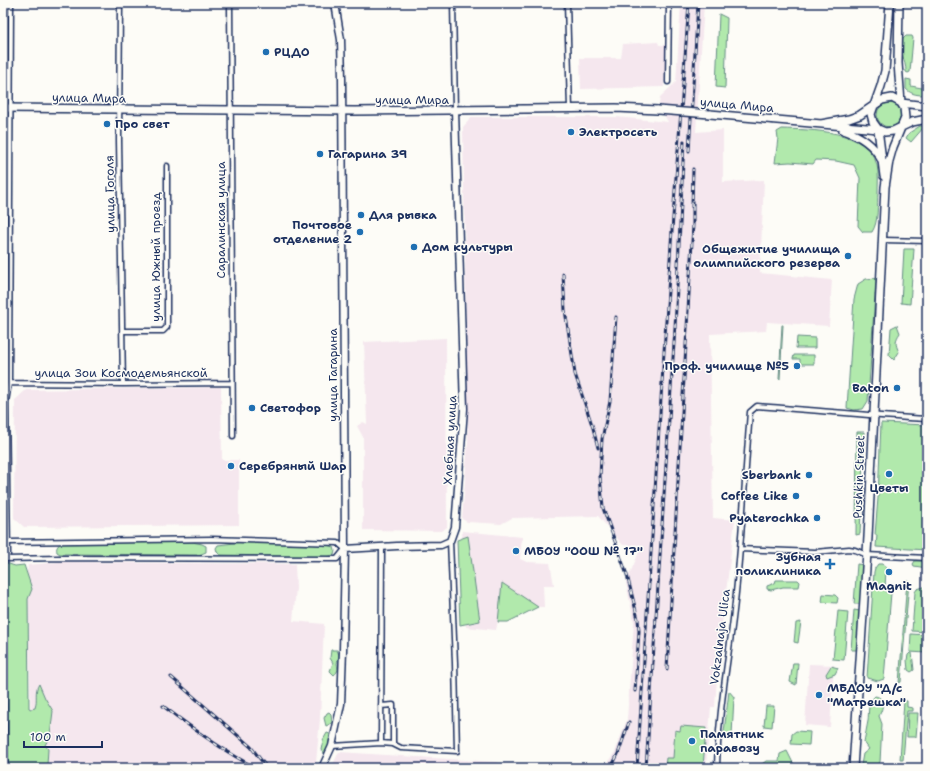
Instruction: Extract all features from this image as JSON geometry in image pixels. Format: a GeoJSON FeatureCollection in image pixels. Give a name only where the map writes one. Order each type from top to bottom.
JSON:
{"type":"FeatureCollection","features":[{"type":"Feature","properties":{"kind":"main road"},"geometry":{"type":"LineString","coordinates":[[885,187],[878,129],[871,118],[885,71],[890,3]]}},
{"type":"Feature","properties":{"kind":"main road"},"geometry":{"type":"LineString","coordinates":[[885,187],[890,156],[900,127],[905,118],[904,108],[901,103],[898,64],[899,3]]}},
{"type":"Feature","properties":{"kind":"main road"},"geometry":{"type":"LineString","coordinates":[[821,124],[849,119],[860,115],[887,98],[901,103],[927,106]]}},
{"type":"Feature","properties":{"kind":"main road","name":"улица Мира"},"geometry":{"type":"LineString","coordinates":[[6,108],[342,111],[616,108],[710,114],[821,124]]}},
{"type":"Feature","properties":{"kind":"main road"},"geometry":{"type":"LineString","coordinates":[[821,124],[878,129],[893,132],[912,122],[927,119]]}},
{"type":"Feature","properties":{"kind":"main road"},"geometry":{"type":"LineString","coordinates":[[821,124],[849,132],[862,138],[872,147],[882,163]]}},
{"type":"Feature","properties":{"kind":"main road","name":"Pushkin Street"},"geometry":{"type":"LineString","coordinates":[[853,768],[867,555],[885,187]]}},
{"type":"Feature","properties":{"kind":"street"},"geometry":{"type":"LineString","coordinates":[[4,560],[8,554],[4,402],[9,383],[6,108],[11,3]]}},
{"type":"Feature","properties":{"kind":"street","name":"улица Гоголя"},"geometry":{"type":"LineString","coordinates":[[120,3],[119,140],[124,384]]}},
{"type":"Feature","properties":{"kind":"street","name":"Саралинская улица"},"geometry":{"type":"LineString","coordinates":[[230,3],[233,436]]}},
{"type":"Feature","properties":{"kind":"street","name":"улица Гагарина"},"geometry":{"type":"LineString","coordinates":[[322,768],[332,746],[341,704],[345,549],[341,40],[335,3]]}},
{"type":"Feature","properties":{"kind":"street","name":"Хлебная улица"},"geometry":{"type":"LineString","coordinates":[[332,746],[381,743],[393,744],[401,748],[457,751],[450,541],[457,514],[464,409],[453,3]]}},
{"type":"Feature","properties":{"kind":"street"},"geometry":{"type":"LineString","coordinates":[[567,3],[570,109]]}},
{"type":"Feature","properties":{"kind":"street"},"geometry":{"type":"LineString","coordinates":[[668,82],[669,3]]}},
{"type":"Feature","properties":{"kind":"street","name":"улица Южный проезд"},"geometry":{"type":"LineString","coordinates":[[123,331],[163,330],[167,327],[167,166]]}},
{"type":"Feature","properties":{"kind":"street"},"geometry":{"type":"LineString","coordinates":[[883,240],[927,241]]}},
{"type":"Feature","properties":{"kind":"street","name":"улица Зои Космодемьянской"},"geometry":{"type":"LineString","coordinates":[[9,383],[232,383]]}},
{"type":"Feature","properties":{"kind":"street","name":"Vokzalnaja Ulica"},"geometry":{"type":"LineString","coordinates":[[718,768],[718,739],[735,601],[750,412],[757,406],[873,416]]}},
{"type":"Feature","properties":{"kind":"street"},"geometry":{"type":"LineString","coordinates":[[873,416],[927,419]]}},
{"type":"Feature","properties":{"kind":"street"},"geometry":{"type":"LineString","coordinates":[[8,542],[211,539],[338,543],[345,549],[440,545],[450,541]]}},
{"type":"Feature","properties":{"kind":"street"},"geometry":{"type":"LineString","coordinates":[[381,743],[382,547]]}},
{"type":"Feature","properties":{"kind":"street"},"geometry":{"type":"LineString","coordinates":[[4,560],[60,558],[337,559],[345,549]]}},
{"type":"Feature","properties":{"kind":"street"},"geometry":{"type":"LineString","coordinates":[[740,549],[815,552],[850,549],[867,555],[927,558]]}},
{"type":"Feature","properties":{"kind":"street"},"geometry":{"type":"LineString","coordinates":[[3,650],[4,757],[6,768]]}},
{"type":"Feature","properties":{"kind":"street"},"geometry":{"type":"LineString","coordinates":[[381,706],[393,705],[393,744]]}},
{"type":"Feature","properties":{"kind":"shaded area"},"geometry":{"type":"Polygon","coordinates":[[[681,3],[704,3],[696,132],[723,130],[723,182],[764,180],[760,273],[832,280],[829,326],[767,322],[766,331],[710,334],[713,518],[735,520],[719,648],[715,707],[711,707],[706,768],[603,768],[615,752],[627,719],[634,622],[626,583],[642,545],[623,545],[598,516],[512,518],[501,524],[467,522],[462,519],[468,441],[463,127],[472,117],[616,117],[668,122],[659,105],[660,97],[676,82],[681,3]]]}},
{"type":"Feature","properties":{"kind":"shaded area"},"geometry":{"type":"Polygon","coordinates":[[[658,42],[659,45],[667,45],[664,87],[581,89],[580,58],[621,58],[623,44],[658,42]]]}},
{"type":"Feature","properties":{"kind":"shaded area"},"geometry":{"type":"Polygon","coordinates":[[[446,338],[447,527],[442,531],[363,530],[363,437],[357,426],[363,422],[367,424],[364,342],[446,338]]]}},
{"type":"Feature","properties":{"kind":"shaded area"},"geometry":{"type":"Polygon","coordinates":[[[221,387],[222,460],[239,460],[239,525],[24,527],[14,518],[15,400],[26,390],[221,387]]]}},
{"type":"Feature","properties":{"kind":"shaded area"},"geometry":{"type":"Polygon","coordinates":[[[462,531],[522,537],[520,559],[527,562],[550,563],[554,585],[543,585],[544,607],[501,606],[496,630],[466,627],[462,531]]]}},
{"type":"Feature","properties":{"kind":"shaded area"},"geometry":{"type":"Polygon","coordinates":[[[59,562],[295,564],[296,588],[293,621],[324,624],[320,719],[316,763],[312,768],[29,768],[32,755],[27,571],[28,565],[59,562]]]}},
{"type":"Feature","properties":{"kind":"shaded area","name":"МБДОУ \"Д/с \"Матрешка\""},"geometry":{"type":"Polygon","coordinates":[[[809,664],[834,665],[830,727],[805,725],[809,664]]]}},
{"type":"Feature","properties":{"kind":"shaded area"},"geometry":{"type":"Polygon","coordinates":[[[924,708],[927,708],[927,768],[921,768],[924,708]]]}},
{"type":"Feature","properties":{"kind":"shaded area"},"geometry":{"type":"Polygon","coordinates":[[[339,752],[496,762],[500,764],[529,768],[331,768],[339,752]]]}},
{"type":"Feature","properties":{"kind":"green space"},"geometry":{"type":"Polygon","coordinates":[[[719,14],[727,18],[725,88],[716,87],[719,14]]]}},
{"type":"Feature","properties":{"kind":"green space"},"geometry":{"type":"Polygon","coordinates":[[[906,36],[912,36],[913,38],[910,72],[908,73],[906,72],[902,52],[903,39],[906,36]]]}},
{"type":"Feature","properties":{"kind":"green space"},"geometry":{"type":"Polygon","coordinates":[[[906,79],[911,80],[911,86],[927,89],[927,95],[915,94],[908,91],[906,89],[906,79]]]}},
{"type":"Feature","properties":{"kind":"green space"},"geometry":{"type":"Polygon","coordinates":[[[889,103],[897,107],[901,115],[897,123],[889,127],[881,123],[877,115],[881,107],[889,103]]]}},
{"type":"Feature","properties":{"kind":"green space"},"geometry":{"type":"Polygon","coordinates":[[[920,126],[924,127],[911,142],[906,138],[909,133],[920,126]]]}},
{"type":"Feature","properties":{"kind":"green space"},"geometry":{"type":"Polygon","coordinates":[[[782,129],[822,131],[837,134],[862,144],[871,153],[877,165],[878,172],[877,218],[872,232],[863,232],[858,226],[860,178],[854,165],[836,161],[816,160],[813,164],[790,162],[775,163],[778,138],[777,132],[782,129]]]}},
{"type":"Feature","properties":{"kind":"green space"},"geometry":{"type":"Polygon","coordinates":[[[904,249],[914,249],[910,304],[901,303],[904,249]]]}},
{"type":"Feature","properties":{"kind":"green space"},"geometry":{"type":"Polygon","coordinates":[[[876,278],[868,401],[863,409],[854,410],[847,408],[854,299],[858,284],[866,279],[876,278]]]}},
{"type":"Feature","properties":{"kind":"green space"},"geometry":{"type":"Polygon","coordinates":[[[782,325],[783,325],[779,379],[782,325]]]}},
{"type":"Feature","properties":{"kind":"green space"},"geometry":{"type":"Polygon","coordinates":[[[897,325],[900,333],[896,342],[899,352],[894,360],[889,355],[891,328],[897,325]]]}},
{"type":"Feature","properties":{"kind":"green space"},"geometry":{"type":"Polygon","coordinates":[[[797,337],[815,338],[815,348],[796,348],[797,337]]]}},
{"type":"Feature","properties":{"kind":"green space"},"geometry":{"type":"Polygon","coordinates":[[[794,355],[814,355],[814,364],[800,364],[800,359],[793,359],[794,355]]]}},
{"type":"Feature","properties":{"kind":"green space"},"geometry":{"type":"Polygon","coordinates":[[[881,423],[927,425],[927,550],[876,547],[877,535],[875,535],[881,423]]]}},
{"type":"Feature","properties":{"kind":"green space"},"geometry":{"type":"Polygon","coordinates":[[[857,432],[864,432],[860,534],[856,535],[857,432]]]}},
{"type":"Feature","properties":{"kind":"green space"},"geometry":{"type":"Polygon","coordinates":[[[468,536],[480,621],[460,625],[457,540],[468,536]]]}},
{"type":"Feature","properties":{"kind":"green space"},"geometry":{"type":"Polygon","coordinates":[[[192,542],[206,546],[206,552],[199,555],[60,554],[57,552],[58,546],[61,543],[192,542]]]}},
{"type":"Feature","properties":{"kind":"green space"},"geometry":{"type":"Polygon","coordinates":[[[243,542],[327,545],[334,547],[335,551],[334,555],[327,557],[220,555],[217,552],[216,548],[218,545],[243,542]]]}},
{"type":"Feature","properties":{"kind":"green space"},"geometry":{"type":"Polygon","coordinates":[[[915,561],[927,561],[927,568],[914,566],[913,564],[915,561]]]}},
{"type":"Feature","properties":{"kind":"green space"},"geometry":{"type":"Polygon","coordinates":[[[6,563],[15,566],[24,565],[32,589],[28,599],[29,708],[35,708],[39,684],[53,711],[50,736],[45,745],[48,749],[47,765],[40,768],[3,768],[3,565],[6,563]]]}},
{"type":"Feature","properties":{"kind":"green space"},"geometry":{"type":"Polygon","coordinates":[[[857,564],[863,565],[860,604],[854,604],[857,564]]]}},
{"type":"Feature","properties":{"kind":"green space"},"geometry":{"type":"Polygon","coordinates":[[[878,564],[882,564],[886,567],[885,589],[886,592],[891,593],[884,679],[878,681],[867,678],[874,572],[878,564]]]}},
{"type":"Feature","properties":{"kind":"green space"},"geometry":{"type":"Polygon","coordinates":[[[776,580],[798,580],[800,582],[799,587],[783,587],[771,590],[767,589],[767,586],[775,583],[776,580]]]}},
{"type":"Feature","properties":{"kind":"green space"},"geometry":{"type":"Polygon","coordinates":[[[907,581],[909,581],[901,682],[899,683],[907,581]]]}},
{"type":"Feature","properties":{"kind":"green space"},"geometry":{"type":"Polygon","coordinates":[[[502,583],[538,607],[508,622],[498,622],[502,583]]]}},
{"type":"Feature","properties":{"kind":"green space"},"geometry":{"type":"Polygon","coordinates":[[[927,586],[927,632],[912,631],[915,592],[917,589],[927,586]]]}},
{"type":"Feature","properties":{"kind":"green space"},"geometry":{"type":"Polygon","coordinates":[[[823,594],[835,595],[838,598],[837,603],[822,602],[823,594]]]}},
{"type":"Feature","properties":{"kind":"green space"},"geometry":{"type":"Polygon","coordinates":[[[854,610],[860,611],[857,650],[851,650],[854,610]]]}},
{"type":"Feature","properties":{"kind":"green space"},"geometry":{"type":"Polygon","coordinates":[[[838,611],[848,612],[844,660],[833,659],[838,611]]]}},
{"type":"Feature","properties":{"kind":"green space"},"geometry":{"type":"Polygon","coordinates":[[[801,622],[798,643],[794,642],[796,623],[801,622]]]}},
{"type":"Feature","properties":{"kind":"green space"},"geometry":{"type":"Polygon","coordinates":[[[911,634],[927,635],[926,653],[910,652],[911,634]]]}},
{"type":"Feature","properties":{"kind":"green space"},"geometry":{"type":"Polygon","coordinates":[[[331,650],[337,650],[339,655],[337,663],[338,670],[334,675],[330,671],[333,663],[330,658],[331,650]]]}},
{"type":"Feature","properties":{"kind":"green space"},"geometry":{"type":"Polygon","coordinates":[[[910,653],[912,653],[914,670],[911,672],[908,670],[907,660],[910,653]]]}},
{"type":"Feature","properties":{"kind":"green space"},"geometry":{"type":"Polygon","coordinates":[[[793,663],[798,663],[796,685],[790,682],[793,663]]]}},
{"type":"Feature","properties":{"kind":"green space"},"geometry":{"type":"Polygon","coordinates":[[[831,666],[838,668],[835,674],[827,677],[826,674],[831,666]]]}},
{"type":"Feature","properties":{"kind":"green space"},"geometry":{"type":"Polygon","coordinates":[[[729,691],[734,697],[732,735],[725,735],[724,732],[729,691]]]}},
{"type":"Feature","properties":{"kind":"green space"},"geometry":{"type":"Polygon","coordinates":[[[875,696],[881,699],[883,704],[879,716],[882,724],[880,762],[875,768],[863,768],[861,765],[863,754],[869,749],[864,742],[869,708],[872,699],[875,696]]]}},
{"type":"Feature","properties":{"kind":"green space"},"geometry":{"type":"Polygon","coordinates":[[[904,701],[907,701],[907,707],[913,708],[913,711],[907,711],[903,760],[900,760],[904,701]]]}},
{"type":"Feature","properties":{"kind":"green space"},"geometry":{"type":"Polygon","coordinates":[[[766,706],[774,706],[772,727],[764,726],[766,706]]]}},
{"type":"Feature","properties":{"kind":"green space"},"geometry":{"type":"Polygon","coordinates":[[[329,712],[331,714],[332,723],[326,726],[324,718],[329,712]]]}},
{"type":"Feature","properties":{"kind":"green space"},"geometry":{"type":"Polygon","coordinates":[[[908,713],[918,713],[916,737],[907,737],[908,713]]]}},
{"type":"Feature","properties":{"kind":"green space"},"geometry":{"type":"Polygon","coordinates":[[[681,726],[706,728],[703,768],[665,768],[666,758],[673,758],[675,730],[680,731],[681,726]]]}},
{"type":"Feature","properties":{"kind":"green space"},"geometry":{"type":"Polygon","coordinates":[[[796,731],[810,732],[809,745],[791,744],[792,734],[796,731]]]}},
{"type":"Feature","properties":{"kind":"green space"},"geometry":{"type":"Polygon","coordinates":[[[327,733],[330,734],[328,750],[323,753],[321,750],[323,740],[327,733]]]}},
{"type":"Feature","properties":{"kind":"green space"},"geometry":{"type":"Polygon","coordinates":[[[787,751],[794,765],[827,768],[762,768],[762,764],[766,761],[779,761],[780,754],[787,751]]]}},
{"type":"Feature","properties":{"kind":"railway"},"geometry":{"type":"LineString","coordinates":[[637,768],[671,244],[689,3]]}},
{"type":"Feature","properties":{"kind":"railway"},"geometry":{"type":"LineString","coordinates":[[689,151],[698,3]]}},
{"type":"Feature","properties":{"kind":"railway"},"geometry":{"type":"LineString","coordinates":[[646,768],[675,328],[684,141]]}},
{"type":"Feature","properties":{"kind":"railway"},"geometry":{"type":"LineString","coordinates":[[692,207],[693,169]]}},
{"type":"Feature","properties":{"kind":"railway"},"geometry":{"type":"LineString","coordinates":[[667,669],[693,225],[693,201]]}},
{"type":"Feature","properties":{"kind":"railway"},"geometry":{"type":"LineString","coordinates":[[563,274],[565,310],[575,374],[598,448]]}},
{"type":"Feature","properties":{"kind":"railway"},"geometry":{"type":"LineString","coordinates":[[616,317],[610,401],[602,439],[600,476],[603,508],[627,575],[638,619],[639,631],[635,691]]}},
{"type":"Feature","properties":{"kind":"railway"},"geometry":{"type":"LineString","coordinates":[[171,677],[251,747],[267,768]]}},
{"type":"Feature","properties":{"kind":"railway"},"geometry":{"type":"LineString","coordinates":[[163,706],[208,739],[256,768]]}},
{"type":"Feature","properties":{"kind":"railway"},"geometry":{"type":"LineString","coordinates":[[611,768],[618,754],[629,722]]}},
{"type":"Feature","properties":{"kind":"place","name":"РЦДО"},"geometry":{"type":"Point","coordinates":[266,52]}},
{"type":"Feature","properties":{"kind":"place","name":"Про свет"},"geometry":{"type":"Point","coordinates":[107,124]}},
{"type":"Feature","properties":{"kind":"place","name":"Электросеть"},"geometry":{"type":"Point","coordinates":[571,132]}},
{"type":"Feature","properties":{"kind":"place","name":"Гагарина 39"},"geometry":{"type":"Point","coordinates":[320,154]}},
{"type":"Feature","properties":{"kind":"place","name":"Для рывка"},"geometry":{"type":"Point","coordinates":[361,215]}},
{"type":"Feature","properties":{"kind":"place","name":"Почтовое отделение 2"},"geometry":{"type":"Point","coordinates":[360,232]}},
{"type":"Feature","properties":{"kind":"place","name":"Дом культуры"},"geometry":{"type":"Point","coordinates":[414,247]}},
{"type":"Feature","properties":{"kind":"place","name":"Общежитие училища олимпийского резерва"},"geometry":{"type":"Point","coordinates":[848,256]}},
{"type":"Feature","properties":{"kind":"place","name":"Проф. училище №5"},"geometry":{"type":"Point","coordinates":[797,366]}},
{"type":"Feature","properties":{"kind":"place","name":"Baton"},"geometry":{"type":"Point","coordinates":[897,388]}},
{"type":"Feature","properties":{"kind":"place","name":"Светофор"},"geometry":{"type":"Point","coordinates":[252,408]}},
{"type":"Feature","properties":{"kind":"place","name":"Серебряный Шар"},"geometry":{"type":"Point","coordinates":[231,466]}},
{"type":"Feature","properties":{"kind":"place","name":"Цветы"},"geometry":{"type":"Point","coordinates":[889,474]}},
{"type":"Feature","properties":{"kind":"place","name":"Sberbank"},"geometry":{"type":"Point","coordinates":[809,475]}},
{"type":"Feature","properties":{"kind":"place","name":"Coffee Like"},"geometry":{"type":"Point","coordinates":[796,496]}},
{"type":"Feature","properties":{"kind":"place","name":"Pyaterochka"},"geometry":{"type":"Point","coordinates":[817,518]}},
{"type":"Feature","properties":{"kind":"place","name":"МБОУ \"ООШ № 17\""},"geometry":{"type":"Point","coordinates":[516,551]}},
{"type":"Feature","properties":{"kind":"place","name":"Зубная поликлиника"},"geometry":{"type":"Point","coordinates":[830,564]}},
{"type":"Feature","properties":{"kind":"place","name":"Magnit"},"geometry":{"type":"Point","coordinates":[889,572]}},
{"type":"Feature","properties":{"kind":"place","name":"МБДОУ \"Д/с \"Матрешка\""},"geometry":{"type":"Point","coordinates":[819,695]}},
{"type":"Feature","properties":{"kind":"place","name":"Памятник паравозу"},"geometry":{"type":"Point","coordinates":[692,741]}}]}
